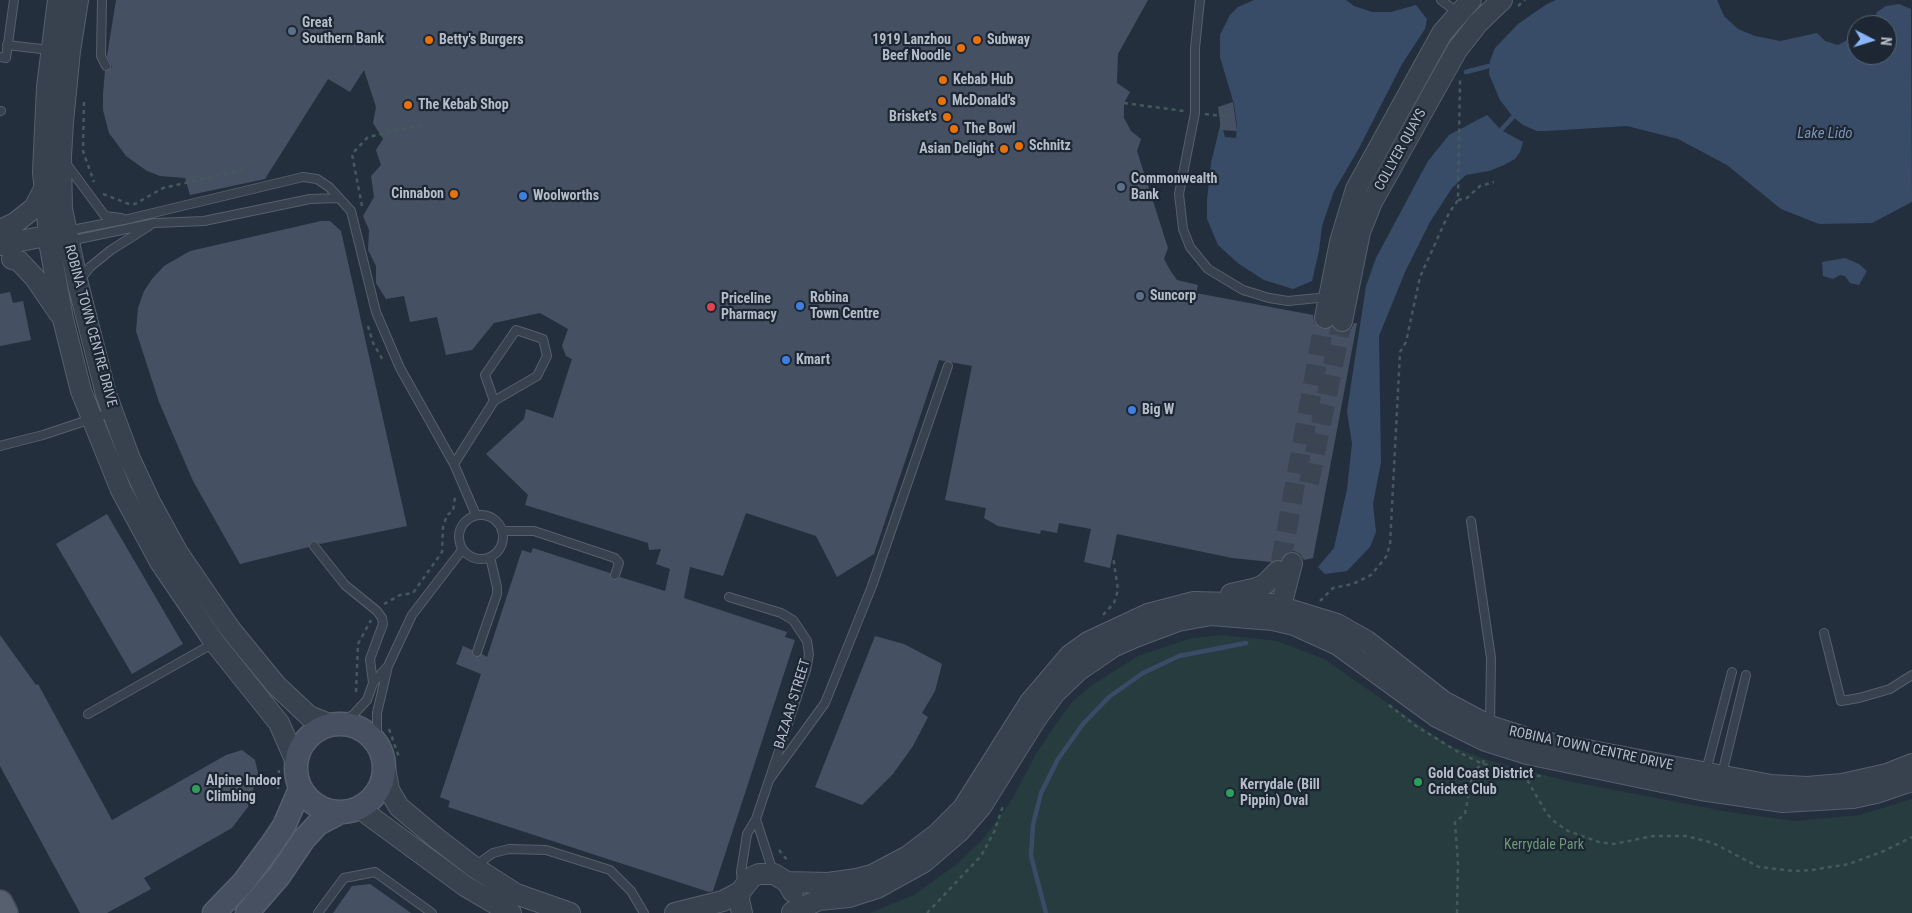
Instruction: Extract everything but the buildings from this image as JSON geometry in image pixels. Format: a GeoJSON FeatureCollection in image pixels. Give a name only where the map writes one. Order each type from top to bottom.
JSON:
{"type":"FeatureCollection","features":[{"type":"Feature","properties":{"kind":"main road"},"geometry":{"type":"LineString","coordinates":[[247,913],[278,876],[304,839],[318,824],[349,811],[378,792],[393,767],[383,755],[377,743],[359,728],[332,724],[317,730],[307,738],[288,763],[296,775],[300,789],[316,806],[349,811]]}},
{"type":"Feature","properties":{"kind":"main road"},"geometry":{"type":"LineString","coordinates":[[214,913],[243,883],[272,844],[284,826],[300,789]]}},
{"type":"Feature","properties":{"kind":"main road"},"geometry":{"type":"LineString","coordinates":[[0,903],[5,913]]}},
{"type":"Feature","properties":{"kind":"street","name":"ROBINA TOWN CENTRE DRIVE"},"geometry":{"type":"LineString","coordinates":[[58,0],[61,51],[62,210],[58,239],[63,318],[81,391],[117,482],[140,529],[170,578],[223,636],[296,705],[309,716],[332,724]]}},
{"type":"Feature","properties":{"kind":"street","name":"ROBINA TOWN CENTRE DRIVE"},"geometry":{"type":"LineString","coordinates":[[78,0],[61,51],[44,132],[44,189],[58,239],[78,284],[98,368],[130,459],[223,636],[279,723],[288,763]]}},
{"type":"Feature","properties":{"kind":"street","name":"COLLYER QUAYS"},"geometry":{"type":"LineString","coordinates":[[1338,296],[1366,214],[1451,59],[1478,23],[1502,0]]}},
{"type":"Feature","properties":{"kind":"street","name":"COLLYER QUAYS"},"geometry":{"type":"LineString","coordinates":[[1334,319],[1338,296],[1340,242],[1356,189],[1428,58],[1461,14]]}},
{"type":"Feature","properties":{"kind":"street"},"geometry":{"type":"LineString","coordinates":[[0,230],[16,223],[34,208],[44,189]]}},
{"type":"Feature","properties":{"kind":"street"},"geometry":{"type":"LineString","coordinates":[[4,255],[58,239]]}},
{"type":"Feature","properties":{"kind":"street"},"geometry":{"type":"LineString","coordinates":[[4,255],[19,261],[35,278],[63,318]]}},
{"type":"Feature","properties":{"kind":"street"},"geometry":{"type":"LineString","coordinates":[[1284,565],[1298,594],[1313,607]]}},
{"type":"Feature","properties":{"kind":"street"},"geometry":{"type":"LineString","coordinates":[[1209,601],[1218,594],[1243,592],[1257,588],[1265,584],[1284,565]]}},
{"type":"Feature","properties":{"kind":"street"},"geometry":{"type":"LineString","coordinates":[[1275,610],[1284,565]]}},
{"type":"Feature","properties":{"kind":"street","name":"ROBINA TOWN CENTRE DRIVE"},"geometry":{"type":"LineString","coordinates":[[741,890],[752,877],[760,874],[785,873],[828,883],[857,879],[872,875],[908,856],[938,834],[962,808],[1030,702],[1070,655],[1088,642],[1148,614],[1178,604],[1209,601],[1275,610],[1294,625],[1338,645],[1437,717],[1488,733]]}},
{"type":"Feature","properties":{"kind":"street","name":"ROBINA TOWN CENTRE DRIVE"},"geometry":{"type":"LineString","coordinates":[[792,913],[819,900],[849,897],[877,888],[905,874],[942,849],[981,807],[1042,710],[1066,682],[1094,659],[1113,647],[1178,621],[1210,615],[1313,607],[1353,632],[1488,733],[1527,754],[1711,783],[1783,802],[1821,802],[1876,793],[1912,781]]}},
{"type":"Feature","properties":{"kind":"street","name":"ROBINA TOWN CENTRE DRIVE"},"geometry":{"type":"LineString","coordinates":[[1711,783],[1822,786],[1858,781],[1912,764]]}},
{"type":"Feature","properties":{"kind":"street"},"geometry":{"type":"LineString","coordinates":[[393,767],[385,779],[399,807],[474,868],[532,905],[570,913]]}},
{"type":"Feature","properties":{"kind":"street"},"geometry":{"type":"LineString","coordinates":[[349,811],[465,886],[511,913]]}},
{"type":"Feature","properties":{"kind":"street"},"geometry":{"type":"LineString","coordinates":[[785,873],[794,896],[792,913]]}},
{"type":"Feature","properties":{"kind":"street"},"geometry":{"type":"LineString","coordinates":[[675,913],[723,902],[741,890]]}},
{"type":"Feature","properties":{"kind":"street"},"geometry":{"type":"LineString","coordinates":[[741,890],[739,900],[742,913]]}},
{"type":"Feature","properties":{"kind":"lane"},"geometry":{"type":"LineString","coordinates":[[0,57],[6,58],[14,0]]}},
{"type":"Feature","properties":{"kind":"lane"},"geometry":{"type":"LineString","coordinates":[[102,0],[101,56],[106,66]]}},
{"type":"Feature","properties":{"kind":"lane"},"geometry":{"type":"LineString","coordinates":[[1200,0],[1195,48],[1195,113],[1179,194],[1183,229],[1197,258],[1219,278],[1252,294],[1288,301],[1338,296]]}},
{"type":"Feature","properties":{"kind":"lane"},"geometry":{"type":"LineString","coordinates":[[1442,0],[1461,14]]}},
{"type":"Feature","properties":{"kind":"lane"},"geometry":{"type":"LineString","coordinates":[[1451,59],[1454,39]]}},
{"type":"Feature","properties":{"kind":"lane"},"geometry":{"type":"LineString","coordinates":[[7,45],[61,51]]}},
{"type":"Feature","properties":{"kind":"lane"},"geometry":{"type":"LineString","coordinates":[[61,156],[105,216],[128,220]]}},
{"type":"Feature","properties":{"kind":"lane"},"geometry":{"type":"LineString","coordinates":[[58,239],[303,177],[317,179],[329,187],[350,211],[376,312],[400,368],[454,464],[476,515]]}},
{"type":"Feature","properties":{"kind":"lane"},"geometry":{"type":"LineString","coordinates":[[58,239],[155,223],[204,221],[310,199],[338,198]]}},
{"type":"Feature","properties":{"kind":"lane"},"geometry":{"type":"LineString","coordinates":[[78,284],[90,267],[111,250],[155,223]]}},
{"type":"Feature","properties":{"kind":"lane"},"geometry":{"type":"LineString","coordinates":[[454,464],[494,401],[537,376],[547,356],[543,339],[516,330],[485,375],[494,401]]}},
{"type":"Feature","properties":{"kind":"lane"},"geometry":{"type":"LineString","coordinates":[[769,780],[825,703],[872,586],[948,366]]}},
{"type":"Feature","properties":{"kind":"lane"},"geometry":{"type":"LineString","coordinates":[[0,446],[92,420],[112,412]]}},
{"type":"Feature","properties":{"kind":"lane"},"geometry":{"type":"LineString","coordinates":[[476,515],[489,516],[499,525],[502,531],[501,544],[490,557],[473,558],[462,550],[458,536],[460,528],[464,522],[476,515]]}},
{"type":"Feature","properties":{"kind":"lane"},"geometry":{"type":"LineString","coordinates":[[1471,521],[1491,658],[1488,733]]}},
{"type":"Feature","properties":{"kind":"lane"},"geometry":{"type":"LineString","coordinates":[[502,531],[534,530],[615,558],[619,564],[615,575]]}},
{"type":"Feature","properties":{"kind":"lane"},"geometry":{"type":"LineString","coordinates":[[314,546],[345,585],[377,611],[382,618],[383,624],[370,659],[372,683],[367,700],[353,715],[332,724]]}},
{"type":"Feature","properties":{"kind":"lane"},"geometry":{"type":"LineString","coordinates":[[377,743],[377,713],[388,666],[412,615],[462,550]]}},
{"type":"Feature","properties":{"kind":"lane"},"geometry":{"type":"LineString","coordinates":[[477,652],[497,587],[490,557]]}},
{"type":"Feature","properties":{"kind":"lane","name":"BAZAAR STREET"},"geometry":{"type":"LineString","coordinates":[[729,597],[767,608],[793,620],[807,641],[809,654],[806,670],[756,819],[747,834],[744,844],[741,890]]}},
{"type":"Feature","properties":{"kind":"lane"},"geometry":{"type":"LineString","coordinates":[[1824,633],[1841,701],[1890,689],[1912,675]]}},
{"type":"Feature","properties":{"kind":"lane"},"geometry":{"type":"LineString","coordinates":[[88,714],[223,636]]}},
{"type":"Feature","properties":{"kind":"lane"},"geometry":{"type":"LineString","coordinates":[[372,683],[388,666]]}},
{"type":"Feature","properties":{"kind":"lane"},"geometry":{"type":"LineString","coordinates":[[1711,783],[1732,672]]}},
{"type":"Feature","properties":{"kind":"lane"},"geometry":{"type":"LineString","coordinates":[[1711,783],[1746,675]]}},
{"type":"Feature","properties":{"kind":"lane"},"geometry":{"type":"LineString","coordinates":[[756,819],[785,873]]}},
{"type":"Feature","properties":{"kind":"lane"},"geometry":{"type":"LineString","coordinates":[[474,868],[493,853],[527,848],[546,850],[610,870],[631,891],[644,913]]}},
{"type":"Feature","properties":{"kind":"lane"},"geometry":{"type":"LineString","coordinates":[[318,913],[344,878],[374,872],[432,913]]}},
{"type":"Feature","properties":{"kind":"path"},"geometry":{"type":"LineString","coordinates":[[84,94],[83,151],[96,185]]}},
{"type":"Feature","properties":{"kind":"path"},"geometry":{"type":"LineString","coordinates":[[1124,103],[1231,116]]}},
{"type":"Feature","properties":{"kind":"path"},"geometry":{"type":"LineString","coordinates":[[1313,607],[1333,588],[1353,584],[1371,575],[1386,557],[1390,545],[1400,352],[1406,342],[1420,277],[1449,213],[1458,200],[1460,107]]}},
{"type":"Feature","properties":{"kind":"path"},"geometry":{"type":"LineString","coordinates":[[362,208],[352,154],[368,137],[427,124]]}},
{"type":"Feature","properties":{"kind":"path"},"geometry":{"type":"LineString","coordinates":[[100,191],[116,199],[134,204],[163,188],[247,169]]}},
{"type":"Feature","properties":{"kind":"path"},"geometry":{"type":"LineString","coordinates":[[1458,200],[1467,198],[1480,186],[1494,182]]}},
{"type":"Feature","properties":{"kind":"path"},"geometry":{"type":"LineString","coordinates":[[368,325],[373,343],[388,369]]}},
{"type":"Feature","properties":{"kind":"path"},"geometry":{"type":"LineString","coordinates":[[356,692],[358,644],[377,611],[384,604],[400,595],[413,593],[442,552],[443,528],[447,515],[453,512],[455,496]]}},
{"type":"Feature","properties":{"kind":"path"},"geometry":{"type":"LineString","coordinates":[[1098,618],[1114,603],[1118,590],[1113,556]]}},
{"type":"Feature","properties":{"kind":"path"},"geometry":{"type":"LineString","coordinates":[[387,723],[398,750],[393,767]]}},
{"type":"Feature","properties":{"kind":"path"},"geometry":{"type":"LineString","coordinates":[[277,796],[288,763]]}},
{"type":"Feature","properties":{"kind":"path"},"geometry":{"type":"LineString","coordinates":[[1457,913],[1458,864],[1455,822],[1465,814],[1474,771],[1483,764],[1520,772],[1526,778],[1547,814],[1555,822],[1568,831],[1600,842],[1621,844],[1653,836],[1686,836],[1707,841],[1759,867],[1794,871],[1826,868],[1858,861],[1899,845],[1912,837]]}},
{"type":"Feature","properties":{"kind":"path"},"geometry":{"type":"LineString","coordinates":[[927,913],[981,856],[994,832],[1007,799]]}},
{"type":"Feature","properties":{"kind":"path"},"geometry":{"type":"LineString","coordinates":[[776,844],[785,873]]}},
{"type":"Feature","properties":{"kind":"green space","name":"Kerrydale Park"},"geometry":{"type":"Polygon","coordinates":[[[1223,635],[1277,641],[1324,659],[1448,745],[1487,760],[1563,780],[1729,812],[1795,821],[1860,815],[1912,799],[1912,913],[870,913],[914,895],[957,864],[983,839],[1011,801],[1036,754],[1056,724],[1072,702],[1092,685],[1138,656],[1192,638],[1223,635]]]}},
{"type":"Feature","properties":{"kind":"water"},"geometry":{"type":"Polygon","coordinates":[[[1254,0],[1346,0],[1354,6],[1372,12],[1391,12],[1416,5],[1427,19],[1425,29],[1402,64],[1358,150],[1334,191],[1322,226],[1319,251],[1312,281],[1293,289],[1264,280],[1239,264],[1218,245],[1207,219],[1211,163],[1221,122],[1225,137],[1236,138],[1237,126],[1234,104],[1220,57],[1220,35],[1230,15],[1238,7],[1254,0]]]}},
{"type":"Feature","properties":{"kind":"water","name":"Lake Lido"},"geometry":{"type":"Polygon","coordinates":[[[1556,0],[1717,0],[1724,16],[1738,29],[1755,36],[1780,41],[1817,33],[1825,41],[1838,45],[1847,40],[1847,65],[1897,65],[1897,15],[1876,15],[1886,6],[1899,4],[1911,9],[1912,202],[1872,223],[1819,224],[1781,209],[1727,165],[1678,139],[1627,126],[1537,131],[1523,125],[1513,117],[1500,100],[1489,74],[1490,61],[1495,48],[1518,24],[1556,0]]]}},
{"type":"Feature","properties":{"kind":"water"},"geometry":{"type":"Polygon","coordinates":[[[1487,115],[1501,130],[1523,142],[1520,152],[1515,159],[1504,165],[1489,171],[1466,175],[1452,188],[1430,222],[1405,272],[1379,336],[1381,462],[1373,504],[1376,532],[1370,547],[1347,571],[1325,574],[1318,567],[1334,548],[1347,489],[1352,444],[1347,411],[1366,286],[1376,258],[1428,161],[1449,135],[1487,115]]]}},
{"type":"Feature","properties":{"kind":"water"},"geometry":{"type":"Polygon","coordinates":[[[1845,258],[1859,264],[1867,271],[1859,285],[1850,283],[1845,276],[1840,275],[1833,279],[1823,276],[1822,262],[1845,258]]]}},
{"type":"Feature","properties":{"kind":"waterway"},"geometry":{"type":"LineString","coordinates":[[1466,72],[1489,66]]}},
{"type":"Feature","properties":{"kind":"waterway"},"geometry":{"type":"LineString","coordinates":[[1501,130],[1513,117]]}},
{"type":"Feature","properties":{"kind":"waterway"},"geometry":{"type":"LineString","coordinates":[[1046,913],[1031,856],[1033,825],[1041,793],[1058,759],[1083,724],[1109,697],[1143,673],[1179,656],[1246,643]]}},
{"type":"Feature","properties":{"kind":"tunnel"},"geometry":{"type":"LineString","coordinates":[[1281,562],[1325,318]]}},
{"type":"Feature","properties":{"kind":"tunnel"},"geometry":{"type":"LineString","coordinates":[[1309,483],[1342,321]]}},
{"type":"Feature","properties":{"kind":"place","name":"Great Southern Bank"},"geometry":{"type":"Point","coordinates":[292,31]}},
{"type":"Feature","properties":{"kind":"place","name":"Betty's Burgers"},"geometry":{"type":"Point","coordinates":[429,40]}},
{"type":"Feature","properties":{"kind":"place","name":"Subway"},"geometry":{"type":"Point","coordinates":[977,40]}},
{"type":"Feature","properties":{"kind":"place","name":"1919 Lanzhou Beef Noodle"},"geometry":{"type":"Point","coordinates":[961,48]}},
{"type":"Feature","properties":{"kind":"place","name":"Kebab Hub"},"geometry":{"type":"Point","coordinates":[943,80]}},
{"type":"Feature","properties":{"kind":"place","name":"McDonald's"},"geometry":{"type":"Point","coordinates":[942,101]}},
{"type":"Feature","properties":{"kind":"place","name":"The Kebab Shop"},"geometry":{"type":"Point","coordinates":[408,105]}},
{"type":"Feature","properties":{"kind":"place","name":"Brisket's"},"geometry":{"type":"Point","coordinates":[947,117]}},
{"type":"Feature","properties":{"kind":"place","name":"The Bowl"},"geometry":{"type":"Point","coordinates":[954,129]}},
{"type":"Feature","properties":{"kind":"place","name":"Schnitz"},"geometry":{"type":"Point","coordinates":[1019,146]}},
{"type":"Feature","properties":{"kind":"place","name":"Asian Delight"},"geometry":{"type":"Point","coordinates":[1004,149]}},
{"type":"Feature","properties":{"kind":"place","name":"Commonwealth Bank"},"geometry":{"type":"Point","coordinates":[1121,187]}},
{"type":"Feature","properties":{"kind":"place","name":"Cinnabon"},"geometry":{"type":"Point","coordinates":[454,194]}},
{"type":"Feature","properties":{"kind":"place","name":"Woolworths"},"geometry":{"type":"Point","coordinates":[523,196]}},
{"type":"Feature","properties":{"kind":"place","name":"Suncorp"},"geometry":{"type":"Point","coordinates":[1140,296]}},
{"type":"Feature","properties":{"kind":"place","name":"Robina Town Centre"},"geometry":{"type":"Point","coordinates":[800,306]}},
{"type":"Feature","properties":{"kind":"place","name":"Priceline Pharmacy"},"geometry":{"type":"Point","coordinates":[711,307]}},
{"type":"Feature","properties":{"kind":"place","name":"Kmart"},"geometry":{"type":"Point","coordinates":[786,360]}},
{"type":"Feature","properties":{"kind":"place","name":"Big W"},"geometry":{"type":"Point","coordinates":[1132,410]}},
{"type":"Feature","properties":{"kind":"place","name":"Gold Coast District Cricket Club"},"geometry":{"type":"Point","coordinates":[1418,782]}},
{"type":"Feature","properties":{"kind":"place","name":"Alpine Indoor Climbing"},"geometry":{"type":"Point","coordinates":[196,789]}},
{"type":"Feature","properties":{"kind":"place","name":"Kerrydale (Bill Pippin) Oval"},"geometry":{"type":"Point","coordinates":[1230,793]}}]}
